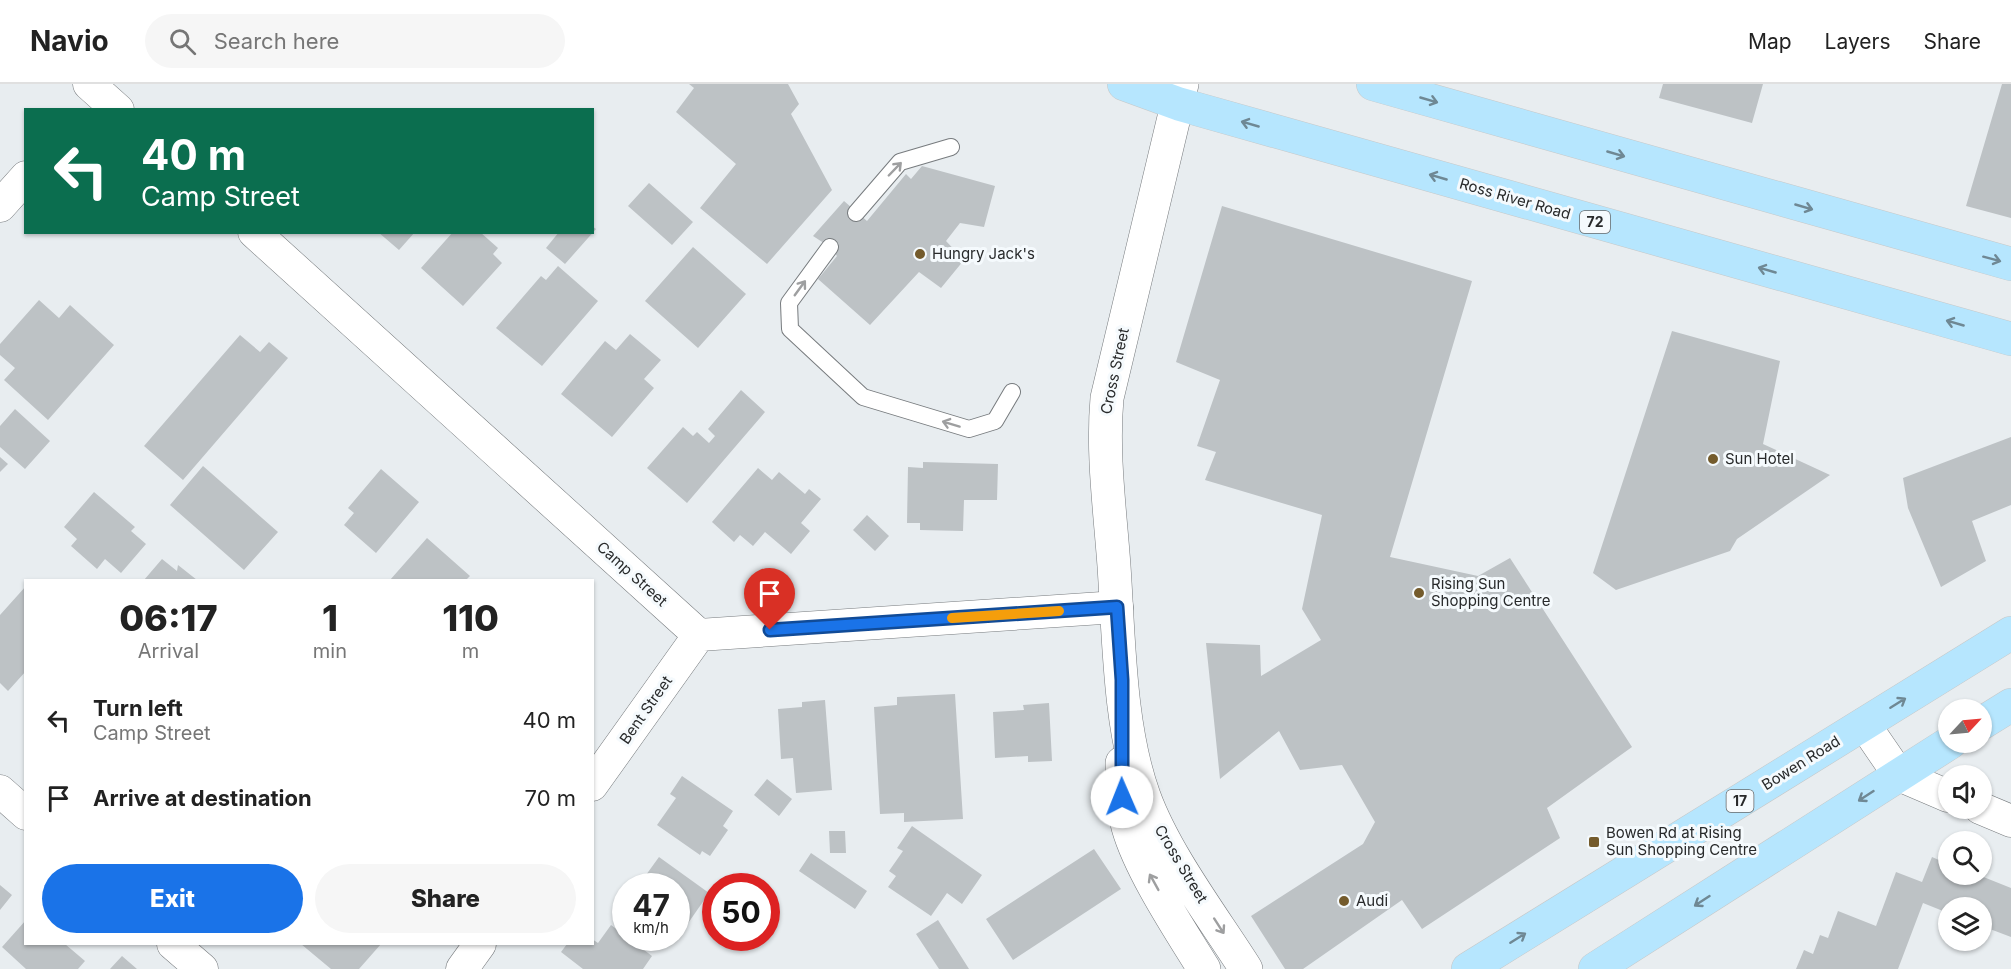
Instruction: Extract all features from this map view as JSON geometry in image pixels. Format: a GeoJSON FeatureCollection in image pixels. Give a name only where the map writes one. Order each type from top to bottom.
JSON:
{"type":"FeatureCollection","features":[{"type":"Feature","properties":{"kind":"main road","name":"Ross River Road"},"geometry":{"type":"LineString","coordinates":[[1124,84],[1181,94],[2011,339]]}},
{"type":"Feature","properties":{"kind":"main road"},"geometry":{"type":"LineString","coordinates":[[1373,84],[2011,264]]}},
{"type":"Feature","properties":{"kind":"main road","name":"Cross Street"},"geometry":{"type":"LineString","coordinates":[[1181,94],[1107,398],[1105,444],[1122,680],[1122,786],[1128,829],[1143,862],[1204,969]]}},
{"type":"Feature","properties":{"kind":"main road","name":"Bowen Road"},"geometry":{"type":"LineString","coordinates":[[1468,969],[2011,633]]}},
{"type":"Feature","properties":{"kind":"main road","name":"Cross Street"},"geometry":{"type":"LineString","coordinates":[[1122,680],[1135,765],[1149,808],[1174,855],[1246,969]]}},
{"type":"Feature","properties":{"kind":"main road"},"geometry":{"type":"LineString","coordinates":[[1992,717],[2011,705]]}},
{"type":"Feature","properties":{"kind":"main road"},"geometry":{"type":"LineString","coordinates":[[1595,969],[1938,750]]}},
{"type":"Feature","properties":{"kind":"street"},"geometry":{"type":"LineString","coordinates":[[0,206],[24,179]]}},
{"type":"Feature","properties":{"kind":"street","name":"Camp Street"},"geometry":{"type":"LineString","coordinates":[[256,234],[699,635]]}},
{"type":"Feature","properties":{"kind":"street"},"geometry":{"type":"LineString","coordinates":[[699,635],[1117,607]]}},
{"type":"Feature","properties":{"kind":"street","name":"Bent Street"},"geometry":{"type":"LineString","coordinates":[[594,782],[699,635]]}},
{"type":"Feature","properties":{"kind":"street"},"geometry":{"type":"LineString","coordinates":[[1864,724],[1899,775],[1938,792]]}},
{"type":"Feature","properties":{"kind":"street"},"geometry":{"type":"LineString","coordinates":[[0,791],[24,812]]}},
{"type":"Feature","properties":{"kind":"street"},"geometry":{"type":"LineString","coordinates":[[1992,813],[2011,822]]}},
{"type":"Feature","properties":{"kind":"street"},"geometry":{"type":"LineString","coordinates":[[174,945],[202,969]]}},
{"type":"Feature","properties":{"kind":"street"},"geometry":{"type":"LineString","coordinates":[[462,969],[479,945]]}},
{"type":"Feature","properties":{"kind":"lane"},"geometry":{"type":"LineString","coordinates":[[856,213],[900,162],[951,147]]}},
{"type":"Feature","properties":{"kind":"lane"},"geometry":{"type":"LineString","coordinates":[[830,247],[789,303],[790,328],[863,397],[969,429],[995,421],[1012,392]]}},
{"type":"Feature","properties":{"kind":"building"},"geometry":{"type":"Polygon","coordinates":[[[689,84],[788,84],[799,104],[791,114],[832,190],[767,264],[700,208],[736,164],[676,112],[694,88],[689,84]]]}},
{"type":"Feature","properties":{"kind":"building"},"geometry":{"type":"Polygon","coordinates":[[[1663,84],[1763,84],[1752,123],[1659,98],[1663,84]]]}},
{"type":"Feature","properties":{"kind":"building"},"geometry":{"type":"Polygon","coordinates":[[[2002,84],[2011,84],[2011,218],[1966,206],[2002,84]]]}},
{"type":"Feature","properties":{"kind":"building"},"geometry":{"type":"Polygon","coordinates":[[[922,166],[995,186],[984,227],[960,223],[946,241],[964,260],[941,288],[919,272],[870,325],[818,279],[837,256],[830,247],[813,236],[844,201],[867,221],[906,174],[911,179],[922,166]]]}},
{"type":"Feature","properties":{"kind":"building"},"geometry":{"type":"Polygon","coordinates":[[[649,183],[693,222],[672,245],[628,206],[649,183]]]}},
{"type":"Feature","properties":{"kind":"building","name":"Rising Sun Shopping Centre"},"geometry":{"type":"Polygon","coordinates":[[[1222,206],[1472,281],[1390,557],[1478,576],[1510,558],[1632,747],[1547,808],[1560,838],[1422,929],[1402,900],[1303,969],[1285,969],[1251,916],[1363,844],[1375,822],[1342,765],[1300,770],[1279,731],[1220,779],[1206,643],[1260,645],[1261,676],[1321,640],[1302,609],[1322,515],[1205,480],[1216,452],[1197,446],[1220,380],[1176,362],[1222,206]]]}},
{"type":"Feature","properties":{"kind":"building"},"geometry":{"type":"Polygon","coordinates":[[[380,234],[413,234],[399,250],[380,234]]]}},
{"type":"Feature","properties":{"kind":"building"},"geometry":{"type":"Polygon","coordinates":[[[451,234],[482,234],[498,248],[493,254],[502,263],[463,306],[421,268],[451,234]]]}},
{"type":"Feature","properties":{"kind":"building"},"geometry":{"type":"Polygon","coordinates":[[[557,234],[592,234],[565,264],[546,248],[557,234]]]}},
{"type":"Feature","properties":{"kind":"building"},"geometry":{"type":"Polygon","coordinates":[[[693,247],[746,294],[698,348],[645,301],[693,247]]]}},
{"type":"Feature","properties":{"kind":"building"},"geometry":{"type":"Polygon","coordinates":[[[558,266],[598,301],[542,366],[496,328],[541,276],[546,280],[558,266]]]}},
{"type":"Feature","properties":{"kind":"building"},"geometry":{"type":"Polygon","coordinates":[[[39,300],[59,318],[70,305],[114,345],[48,420],[4,380],[15,368],[0,355],[0,344],[39,300]]]}},
{"type":"Feature","properties":{"kind":"building","name":"Sun Hotel"},"geometry":{"type":"Polygon","coordinates":[[[1672,331],[1780,361],[1763,444],[1830,475],[1737,539],[1730,551],[1616,590],[1593,573],[1672,331]]]}},
{"type":"Feature","properties":{"kind":"building"},"geometry":{"type":"Polygon","coordinates":[[[630,334],[661,360],[644,379],[654,388],[612,437],[561,394],[605,341],[616,350],[630,334]]]}},
{"type":"Feature","properties":{"kind":"building"},"geometry":{"type":"Polygon","coordinates":[[[240,335],[260,352],[269,342],[288,358],[183,480],[144,446],[240,335]]]}},
{"type":"Feature","properties":{"kind":"building"},"geometry":{"type":"Polygon","coordinates":[[[741,390],[765,412],[687,503],[647,468],[683,427],[693,436],[697,432],[709,443],[715,436],[708,429],[741,390]]]}},
{"type":"Feature","properties":{"kind":"building"},"geometry":{"type":"Polygon","coordinates":[[[15,409],[50,441],[25,469],[0,447],[0,426],[15,409]]]}},
{"type":"Feature","properties":{"kind":"building"},"geometry":{"type":"Polygon","coordinates":[[[2011,437],[2011,505],[1972,521],[1986,561],[1941,587],[1908,508],[1903,478],[2011,437]]]}},
{"type":"Feature","properties":{"kind":"building"},"geometry":{"type":"Polygon","coordinates":[[[0,457],[8,464],[0,472],[0,457]]]}},
{"type":"Feature","properties":{"kind":"building"},"geometry":{"type":"Polygon","coordinates":[[[923,462],[998,464],[997,500],[964,500],[963,531],[920,530],[920,523],[907,523],[908,467],[923,468],[923,462]]]}},
{"type":"Feature","properties":{"kind":"building"},"geometry":{"type":"Polygon","coordinates":[[[203,466],[278,532],[244,570],[170,505],[203,466]]]}},
{"type":"Feature","properties":{"kind":"building"},"geometry":{"type":"Polygon","coordinates":[[[758,468],[772,480],[779,472],[805,494],[809,489],[821,499],[801,523],[810,531],[791,554],[765,532],[753,546],[740,535],[734,542],[712,522],[758,468]]]}},
{"type":"Feature","properties":{"kind":"building"},"geometry":{"type":"Polygon","coordinates":[[[381,469],[419,502],[376,553],[344,525],[354,513],[348,508],[381,469]]]}},
{"type":"Feature","properties":{"kind":"building"},"geometry":{"type":"Polygon","coordinates":[[[94,492],[135,527],[131,531],[146,544],[121,573],[105,559],[97,569],[71,546],[77,539],[64,527],[94,492]]]}},
{"type":"Feature","properties":{"kind":"building"},"geometry":{"type":"Polygon","coordinates":[[[867,515],[889,536],[875,551],[853,530],[867,515]]]}},
{"type":"Feature","properties":{"kind":"building"},"geometry":{"type":"Polygon","coordinates":[[[427,538],[470,576],[467,579],[391,579],[427,538]]]}},
{"type":"Feature","properties":{"kind":"building"},"geometry":{"type":"Polygon","coordinates":[[[162,559],[177,571],[178,565],[196,579],[145,579],[162,559]]]}},
{"type":"Feature","properties":{"kind":"building"},"geometry":{"type":"Polygon","coordinates":[[[24,588],[24,673],[8,691],[0,683],[0,615],[24,588]]]}},
{"type":"Feature","properties":{"kind":"building"},"geometry":{"type":"Polygon","coordinates":[[[955,694],[963,819],[904,822],[904,813],[880,814],[874,707],[897,705],[897,697],[955,694]]]}},
{"type":"Feature","properties":{"kind":"building"},"geometry":{"type":"Polygon","coordinates":[[[825,700],[832,790],[796,793],[793,758],[781,759],[778,709],[802,707],[802,702],[825,700]]]}},
{"type":"Feature","properties":{"kind":"building"},"geometry":{"type":"Polygon","coordinates":[[[1049,703],[1052,761],[1028,762],[1028,756],[995,758],[993,712],[1024,710],[1023,705],[1049,703]]]}},
{"type":"Feature","properties":{"kind":"building"},"geometry":{"type":"Polygon","coordinates":[[[682,776],[733,811],[723,826],[728,830],[710,856],[702,851],[700,855],[657,825],[676,798],[670,794],[682,776]]]}},
{"type":"Feature","properties":{"kind":"building"},"geometry":{"type":"Polygon","coordinates":[[[767,779],[792,799],[779,816],[754,795],[767,779]]]}},
{"type":"Feature","properties":{"kind":"building"},"geometry":{"type":"Polygon","coordinates":[[[912,826],[982,875],[962,904],[947,893],[931,916],[888,887],[896,876],[889,871],[903,851],[897,848],[912,826]]]}},
{"type":"Feature","properties":{"kind":"building"},"geometry":{"type":"Polygon","coordinates":[[[829,831],[845,831],[846,853],[830,853],[829,831]]]}},
{"type":"Feature","properties":{"kind":"building"},"geometry":{"type":"Polygon","coordinates":[[[1094,849],[1121,889],[1013,960],[986,919],[1094,849]]]}},
{"type":"Feature","properties":{"kind":"building"},"geometry":{"type":"Polygon","coordinates":[[[811,853],[867,891],[855,909],[799,871],[811,853]]]}},
{"type":"Feature","properties":{"kind":"building"},"geometry":{"type":"Polygon","coordinates":[[[659,857],[681,873],[647,873],[659,857]]]}},
{"type":"Feature","properties":{"kind":"building"},"geometry":{"type":"Polygon","coordinates":[[[1932,857],[1938,860],[1938,885],[1992,885],[1992,880],[2011,888],[2011,937],[1992,930],[1992,897],[1938,897],[1938,909],[1923,903],[1898,969],[1796,969],[1804,950],[1813,954],[1820,935],[1828,938],[1838,911],[1876,926],[1896,872],[1922,882],[1932,857]]]}},
{"type":"Feature","properties":{"kind":"building"},"geometry":{"type":"Polygon","coordinates":[[[690,879],[702,888],[702,903],[690,920],[690,879]]]}},
{"type":"Feature","properties":{"kind":"building"},"geometry":{"type":"Polygon","coordinates":[[[0,885],[12,895],[0,910],[0,885]]]}},
{"type":"Feature","properties":{"kind":"building"},"geometry":{"type":"Polygon","coordinates":[[[938,920],[969,969],[939,969],[916,934],[938,920]]]}},
{"type":"Feature","properties":{"kind":"building"},"geometry":{"type":"Polygon","coordinates":[[[24,922],[24,945],[66,945],[85,961],[78,969],[26,969],[2,947],[24,922]]]}},
{"type":"Feature","properties":{"kind":"building"},"geometry":{"type":"Polygon","coordinates":[[[611,925],[612,951],[645,951],[652,956],[643,969],[583,969],[561,952],[566,945],[594,945],[594,940],[598,943],[611,925]]]}},
{"type":"Feature","properties":{"kind":"building"},"geometry":{"type":"Polygon","coordinates":[[[302,945],[380,945],[359,969],[331,969],[302,945]]]}},
{"type":"Feature","properties":{"kind":"building"},"geometry":{"type":"Polygon","coordinates":[[[122,956],[137,969],[110,969],[122,956]]]}},
{"type":"Feature","properties":{"kind":"slow traffic"},"geometry":{"type":"LineString","coordinates":[[952,618],[1059,611]]}},
{"type":"Feature","properties":{"kind":"place","name":"Hungry Jack's"},"geometry":{"type":"Point","coordinates":[920,254]}},
{"type":"Feature","properties":{"kind":"place","name":"Sun Hotel"},"geometry":{"type":"Point","coordinates":[1713,459]}},
{"type":"Feature","properties":{"kind":"place","name":"Rising Sun Shopping Centre"},"geometry":{"type":"Point","coordinates":[1419,593]}},
{"type":"Feature","properties":{"kind":"place","name":"Bowen Rd at Rising Sun Shopping Centre"},"geometry":{"type":"Point","coordinates":[1594,842]}},
{"type":"Feature","properties":{"kind":"place","name":"Audi"},"geometry":{"type":"Point","coordinates":[1344,901]}},
{"type":"Feature","properties":{"kind":"route"},"geometry":{"type":"LineString","coordinates":[[770,630],[1117,607],[1122,680],[1122,797]]}}]}
